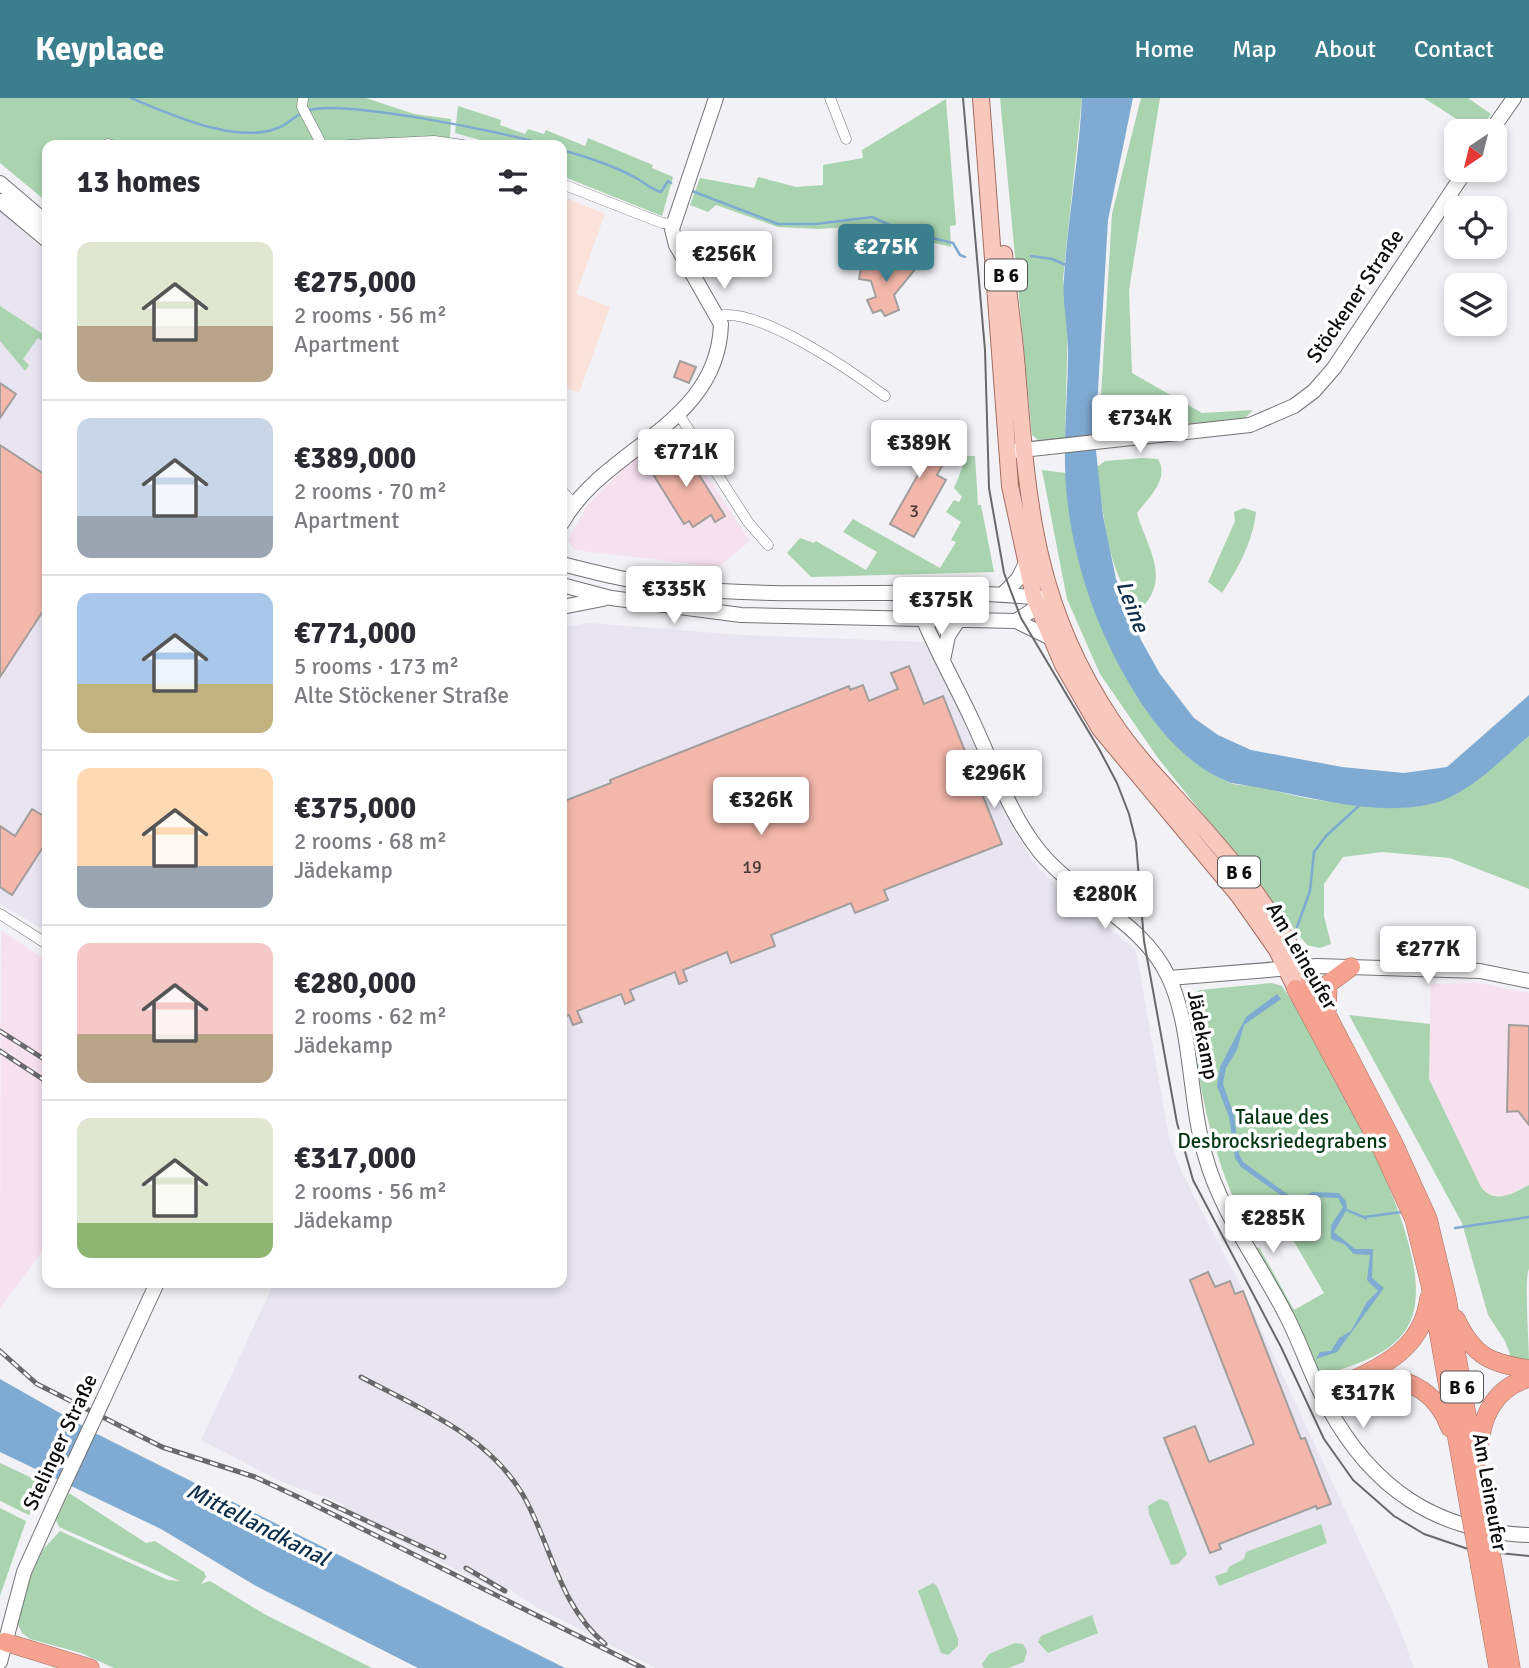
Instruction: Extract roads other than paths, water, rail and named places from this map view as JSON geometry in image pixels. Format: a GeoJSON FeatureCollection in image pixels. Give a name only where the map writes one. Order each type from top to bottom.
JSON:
{"type":"FeatureCollection","features":[{"type":"Feature","properties":{"kind":"highway"},"geometry":{"type":"LineString","coordinates":[[1327,1015],[1328,984],[1351,967]]}},
{"type":"Feature","properties":{"kind":"highway","name":"Am Leineufer"},"geometry":{"type":"LineString","coordinates":[[1299,976],[1327,1015],[1418,1192],[1436,1248],[1447,1298],[1477,1475],[1474,1508]]}},
{"type":"Feature","properties":{"kind":"highway","name":"Am Leineufer"},"geometry":{"type":"LineString","coordinates":[[1299,976],[1406,1197],[1430,1284],[1487,1569],[1500,1666]]}},
{"type":"Feature","properties":{"kind":"highway"},"geometry":{"type":"LineString","coordinates":[[1324,1400],[1379,1368],[1410,1345],[1426,1315],[1430,1284]]}},
{"type":"Feature","properties":{"kind":"highway"},"geometry":{"type":"LineString","coordinates":[[1447,1298],[1464,1337],[1472,1347],[1488,1359],[1521,1374],[1499,1395],[1485,1417],[1480,1435],[1477,1475]]}},
{"type":"Feature","properties":{"kind":"highway"},"geometry":{"type":"LineString","coordinates":[[1324,1400],[1391,1380],[1418,1387],[1433,1398],[1444,1412],[1474,1508]]}},
{"type":"Feature","properties":{"kind":"highway"},"geometry":{"type":"LineString","coordinates":[[5,1642],[90,1668]]}},
{"type":"Feature","properties":{"kind":"main road","name":"Am Leineufer"},"geometry":{"type":"LineString","coordinates":[[981,98],[1015,451],[1031,520],[1041,601],[1051,638],[1077,693],[1100,729],[1239,896],[1299,976]]}},
{"type":"Feature","properties":{"kind":"main road","name":"Am Leineufer"},"geometry":{"type":"LineString","coordinates":[[992,98],[1015,451],[1015,520],[1025,565],[1041,601],[1113,722],[1135,753],[1214,840],[1250,885],[1299,976]]}},
{"type":"Feature","properties":{"kind":"main road"},"geometry":{"type":"LineString","coordinates":[[1499,119],[1514,98]]}},
{"type":"Feature","properties":{"kind":"main road"},"geometry":{"type":"LineString","coordinates":[[567,515],[574,504],[615,466],[680,416],[694,397],[710,366],[720,334],[718,316],[676,245],[673,224],[712,99]]}},
{"type":"Feature","properties":{"kind":"main road","name":"Stöckener Straße"},"geometry":{"type":"LineString","coordinates":[[1015,451],[1250,425],[1294,406],[1314,391],[1334,368],[1458,182]]}},
{"type":"Feature","properties":{"kind":"main road"},"geometry":{"type":"LineString","coordinates":[[0,183],[42,219]]}},
{"type":"Feature","properties":{"kind":"main road"},"geometry":{"type":"LineString","coordinates":[[0,201],[42,236]]}},
{"type":"Feature","properties":{"kind":"main road"},"geometry":{"type":"LineString","coordinates":[[567,565],[611,577],[680,588],[898,595],[1003,594],[1041,601]]}},
{"type":"Feature","properties":{"kind":"main road"},"geometry":{"type":"LineString","coordinates":[[1003,594],[1018,579],[1025,565]]}},
{"type":"Feature","properties":{"kind":"main road"},"geometry":{"type":"LineString","coordinates":[[567,586],[611,598],[741,615],[1016,621],[1051,638]]}},
{"type":"Feature","properties":{"kind":"main road","name":"Jädekamp"},"geometry":{"type":"LineString","coordinates":[[898,595],[915,606],[923,619],[1011,804],[1034,843],[1057,869],[1138,935],[1170,978],[1179,1011],[1200,1138],[1211,1174],[1287,1317],[1324,1400],[1366,1463],[1405,1498],[1434,1515],[1478,1531],[1529,1535]]}},
{"type":"Feature","properties":{"kind":"main road"},"geometry":{"type":"LineString","coordinates":[[567,606],[611,598]]}},
{"type":"Feature","properties":{"kind":"main road"},"geometry":{"type":"LineString","coordinates":[[1016,621],[1041,601]]}},
{"type":"Feature","properties":{"kind":"main road"},"geometry":{"type":"LineString","coordinates":[[943,660],[948,636],[959,619]]}},
{"type":"Feature","properties":{"kind":"main road","name":"Jädekamp"},"geometry":{"type":"LineString","coordinates":[[1170,978],[1299,976],[1351,967],[1479,971],[1529,981]]}},
{"type":"Feature","properties":{"kind":"main road","name":"Stelinger Straße"},"geometry":{"type":"LineString","coordinates":[[0,1662],[24,1572],[155,1288]]}},
{"type":"Feature","properties":{"kind":"street"},"geometry":{"type":"LineString","coordinates":[[830,98],[846,139]]}},
{"type":"Feature","properties":{"kind":"street"},"geometry":{"type":"LineString","coordinates":[[302,100],[320,140]]}},
{"type":"Feature","properties":{"kind":"street"},"geometry":{"type":"LineString","coordinates":[[567,186],[662,223],[673,224]]}},
{"type":"Feature","properties":{"kind":"street"},"geometry":{"type":"LineString","coordinates":[[718,316],[733,315],[791,336],[885,396]]}},
{"type":"Feature","properties":{"kind":"street"},"geometry":{"type":"LineString","coordinates":[[680,416],[748,522],[768,545]]}},
{"type":"Feature","properties":{"kind":"street"},"geometry":{"type":"LineString","coordinates":[[567,496],[574,504]]}},
{"type":"Feature","properties":{"kind":"street"},"geometry":{"type":"LineString","coordinates":[[0,914],[42,941]]}},
{"type":"Feature","properties":{"kind":"water"},"geometry":{"type":"Polygon","coordinates":[[[1082,98],[1133,98],[1108,220],[1095,441],[1103,516],[1116,579],[1141,640],[1160,674],[1194,718],[1218,735],[1251,750],[1342,767],[1404,773],[1447,767],[1529,695],[1529,736],[1486,774],[1451,797],[1414,807],[1388,808],[1334,803],[1231,783],[1201,767],[1175,745],[1152,718],[1121,669],[1083,578],[1066,487],[1068,352],[1064,287],[1082,98]]]}},
{"type":"Feature","properties":{"kind":"water"},"geometry":{"type":"Polygon","coordinates":[[[1277,994],[1281,999],[1244,1025],[1237,1050],[1226,1068],[1223,1084],[1234,1115],[1239,1154],[1243,1162],[1297,1201],[1312,1192],[1339,1193],[1346,1201],[1347,1209],[1367,1217],[1367,1220],[1346,1211],[1334,1232],[1355,1249],[1373,1249],[1372,1278],[1384,1288],[1337,1352],[1316,1359],[1320,1352],[1331,1351],[1339,1338],[1351,1331],[1367,1302],[1378,1291],[1367,1280],[1370,1255],[1354,1254],[1344,1244],[1331,1239],[1331,1225],[1343,1207],[1338,1198],[1313,1197],[1303,1207],[1296,1206],[1241,1167],[1235,1158],[1229,1117],[1217,1086],[1220,1067],[1246,1017],[1277,994]]]}},
{"type":"Feature","properties":{"kind":"water","name":"Mittellandkanal"},"geometry":{"type":"Polygon","coordinates":[[[0,1379],[97,1434],[565,1668],[418,1668],[256,1586],[161,1529],[0,1452],[0,1379]]]}},
{"type":"Feature","properties":{"kind":"waterway"},"geometry":{"type":"LineString","coordinates":[[131,98],[204,126],[244,133],[263,132],[280,127],[303,113]]}},
{"type":"Feature","properties":{"kind":"waterway"},"geometry":{"type":"LineString","coordinates":[[306,111],[324,108],[386,113],[526,140]]}},
{"type":"Feature","properties":{"kind":"waterway"},"geometry":{"type":"LineString","coordinates":[[567,152],[618,169],[661,192],[668,181],[671,183]]}},
{"type":"Feature","properties":{"kind":"waterway"},"geometry":{"type":"LineString","coordinates":[[692,191],[778,224],[816,224],[872,217],[903,231],[953,243],[960,255],[965,257]]}},
{"type":"Feature","properties":{"kind":"waterway"},"geometry":{"type":"LineString","coordinates":[[1031,256],[1052,259],[1068,266]]}},
{"type":"Feature","properties":{"kind":"waterway"},"geometry":{"type":"LineString","coordinates":[[1297,927],[1310,891],[1314,852],[1326,836],[1362,803]]}},
{"type":"Feature","properties":{"kind":"waterway"},"geometry":{"type":"LineString","coordinates":[[1364,1217],[1402,1212]]}},
{"type":"Feature","properties":{"kind":"waterway"},"geometry":{"type":"LineString","coordinates":[[1455,1228],[1529,1217]]}},
{"type":"Feature","properties":{"kind":"tram line"},"geometry":{"type":"LineString","coordinates":[[963,98],[985,350],[989,488],[1004,573],[1021,618],[1099,749],[1129,814],[1136,842],[1144,941],[1177,1123],[1193,1180],[1281,1347],[1324,1439],[1353,1480],[1394,1516],[1424,1534],[1471,1550],[1529,1556]]}},
{"type":"Feature","properties":{"kind":"railway"},"geometry":{"type":"LineString","coordinates":[[0,1031],[42,1058]]}},
{"type":"Feature","properties":{"kind":"railway"},"geometry":{"type":"LineString","coordinates":[[0,1051],[42,1079]]}},
{"type":"Feature","properties":{"kind":"railway"},"geometry":{"type":"LineString","coordinates":[[0,1351],[37,1384],[162,1447],[255,1477],[643,1668]]}},
{"type":"Feature","properties":{"kind":"railway"},"geometry":{"type":"LineString","coordinates":[[361,1377],[451,1425],[491,1455],[523,1495],[576,1611],[605,1644]]}},
{"type":"Feature","properties":{"kind":"railway"},"geometry":{"type":"LineString","coordinates":[[324,1501],[444,1557]]}},
{"type":"Feature","properties":{"kind":"railway"},"geometry":{"type":"LineString","coordinates":[[466,1568],[505,1591]]}},
{"type":"Feature","properties":{"kind":"water label","name":"Leine"},"geometry":{"type":"Point","coordinates":[1133,606]}},
{"type":"Feature","properties":{"kind":"park label","name":"Talaue des Desbrocksriedegrabens"},"geometry":{"type":"Point","coordinates":[1282,1129]}}]}
